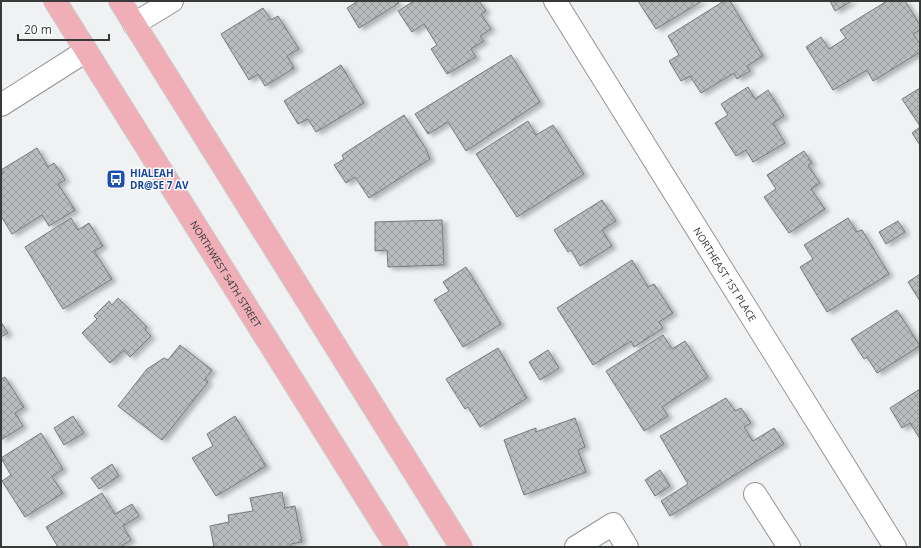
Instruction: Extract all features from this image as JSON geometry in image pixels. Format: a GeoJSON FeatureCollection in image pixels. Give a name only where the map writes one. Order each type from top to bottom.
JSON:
{"type":"FeatureCollection","features":[{"type":"Feature","properties":{"kind":"main road","name":"NORTHWEST 54TH STREET"},"geometry":{"type":"LineString","coordinates":[[55,1],[397,547]]}},
{"type":"Feature","properties":{"kind":"main road"},"geometry":{"type":"LineString","coordinates":[[105,1],[134,24]]}},
{"type":"Feature","properties":{"kind":"main road"},"geometry":{"type":"LineString","coordinates":[[120,1],[461,547]]}},
{"type":"Feature","properties":{"kind":"street"},"geometry":{"type":"LineString","coordinates":[[134,24],[172,1]]}},
{"type":"Feature","properties":{"kind":"street","name":"NORTHEAST 1ST PLACE"},"geometry":{"type":"LineString","coordinates":[[555,1],[895,547]]}},
{"type":"Feature","properties":{"kind":"street"},"geometry":{"type":"LineString","coordinates":[[1,105],[86,51]]}},
{"type":"Feature","properties":{"kind":"street"},"geometry":{"type":"LineString","coordinates":[[756,494],[789,547]]}},
{"type":"Feature","properties":{"kind":"street"},"geometry":{"type":"LineString","coordinates":[[576,547],[613,524],[627,547]]}},
{"type":"Feature","properties":{"kind":"building"},"geometry":{"type":"Polygon","coordinates":[[[358,1],[397,1],[399,3],[359,28],[347,8],[358,1]]]}},
{"type":"Feature","properties":{"kind":"building"},"geometry":{"type":"Polygon","coordinates":[[[414,1],[479,1],[486,11],[481,14],[491,29],[480,36],[484,41],[471,49],[476,57],[447,74],[431,49],[437,45],[424,24],[412,32],[398,11],[414,1]]]}},
{"type":"Feature","properties":{"kind":"building"},"geometry":{"type":"Polygon","coordinates":[[[638,1],[702,1],[656,29],[638,1]]]}},
{"type":"Feature","properties":{"kind":"building"},"geometry":{"type":"Polygon","coordinates":[[[724,1],[730,1],[763,56],[747,66],[750,71],[737,79],[734,73],[701,93],[690,76],[681,81],[669,61],[679,55],[668,36],[724,1]]]}},
{"type":"Feature","properties":{"kind":"building"},"geometry":{"type":"Polygon","coordinates":[[[830,1],[852,1],[835,11],[830,1]]]}},
{"type":"Feature","properties":{"kind":"building"},"geometry":{"type":"Polygon","coordinates":[[[887,1],[905,1],[920,25],[920,30],[913,34],[920,44],[920,52],[873,81],[867,70],[833,90],[806,47],[821,37],[829,49],[846,38],[840,30],[887,1]]]}},
{"type":"Feature","properties":{"kind":"building"},"geometry":{"type":"Polygon","coordinates":[[[263,8],[271,20],[278,16],[299,49],[287,56],[294,68],[265,86],[258,74],[249,80],[221,34],[263,8]]]}},
{"type":"Feature","properties":{"kind":"building"},"geometry":{"type":"Polygon","coordinates":[[[511,55],[540,102],[466,151],[448,122],[428,134],[415,114],[511,55]]]}},
{"type":"Feature","properties":{"kind":"building"},"geometry":{"type":"Polygon","coordinates":[[[341,65],[364,103],[316,132],[308,119],[298,124],[284,101],[341,65]]]}},
{"type":"Feature","properties":{"kind":"building"},"geometry":{"type":"Polygon","coordinates":[[[748,87],[755,99],[768,90],[784,116],[773,123],[785,143],[753,162],[746,150],[736,156],[715,123],[728,115],[721,104],[748,87]]]}},
{"type":"Feature","properties":{"kind":"building"},"geometry":{"type":"Polygon","coordinates":[[[920,88],[920,126],[902,99],[920,88]]]}},
{"type":"Feature","properties":{"kind":"building"},"geometry":{"type":"Polygon","coordinates":[[[404,115],[426,149],[430,159],[369,198],[355,177],[346,183],[334,165],[344,159],[342,155],[404,115]]]}},
{"type":"Feature","properties":{"kind":"building"},"geometry":{"type":"Polygon","coordinates":[[[528,121],[536,135],[553,125],[584,174],[517,217],[476,154],[528,121]]]}},
{"type":"Feature","properties":{"kind":"building"},"geometry":{"type":"Polygon","coordinates":[[[920,127],[920,145],[912,133],[920,127]]]}},
{"type":"Feature","properties":{"kind":"building"},"geometry":{"type":"Polygon","coordinates":[[[37,148],[48,167],[54,163],[60,171],[65,180],[58,184],[75,210],[49,226],[42,215],[12,234],[1,216],[1,175],[3,174],[1,170],[37,148]]]}},
{"type":"Feature","properties":{"kind":"building"},"geometry":{"type":"Polygon","coordinates":[[[804,151],[812,163],[808,165],[820,183],[811,189],[825,209],[789,233],[764,197],[776,189],[767,175],[804,151]]]}},
{"type":"Feature","properties":{"kind":"building"},"geometry":{"type":"Polygon","coordinates":[[[602,200],[616,221],[602,230],[612,246],[580,266],[571,250],[568,252],[554,230],[602,200]]]}},
{"type":"Feature","properties":{"kind":"building"},"geometry":{"type":"Polygon","coordinates":[[[71,218],[78,230],[89,223],[103,246],[94,251],[112,279],[63,309],[25,247],[71,218]]]}},
{"type":"Feature","properties":{"kind":"building"},"geometry":{"type":"Polygon","coordinates":[[[848,218],[857,232],[862,230],[889,274],[827,312],[800,267],[813,259],[804,245],[848,218]]]}},
{"type":"Feature","properties":{"kind":"building"},"geometry":{"type":"Polygon","coordinates":[[[442,220],[444,265],[388,267],[387,250],[375,251],[375,222],[442,220]]]}},
{"type":"Feature","properties":{"kind":"building"},"geometry":{"type":"Polygon","coordinates":[[[898,221],[905,232],[886,244],[879,232],[898,221]]]}},
{"type":"Feature","properties":{"kind":"building"},"geometry":{"type":"Polygon","coordinates":[[[632,260],[648,287],[654,284],[673,313],[659,322],[663,328],[634,347],[631,341],[593,365],[557,308],[632,260]]]}},
{"type":"Feature","properties":{"kind":"building"},"geometry":{"type":"Polygon","coordinates":[[[466,267],[501,324],[463,347],[434,300],[449,291],[443,282],[466,267]]]}},
{"type":"Feature","properties":{"kind":"building"},"geometry":{"type":"Polygon","coordinates":[[[920,274],[920,301],[908,282],[920,274]]]}},
{"type":"Feature","properties":{"kind":"building"},"geometry":{"type":"Polygon","coordinates":[[[118,298],[147,327],[145,330],[151,336],[130,357],[124,350],[110,363],[82,333],[97,319],[94,316],[109,301],[112,305],[118,298]]]}},
{"type":"Feature","properties":{"kind":"building"},"geometry":{"type":"Polygon","coordinates":[[[897,310],[920,346],[877,373],[867,357],[864,359],[851,339],[897,310]]]}},
{"type":"Feature","properties":{"kind":"building"},"geometry":{"type":"Polygon","coordinates":[[[1,322],[8,333],[1,337],[1,322]]]}},
{"type":"Feature","properties":{"kind":"building"},"geometry":{"type":"Polygon","coordinates":[[[663,335],[672,349],[685,341],[708,377],[662,407],[668,416],[644,431],[606,371],[663,335]]]}},
{"type":"Feature","properties":{"kind":"building"},"geometry":{"type":"Polygon","coordinates":[[[180,345],[212,370],[205,379],[208,382],[162,440],[118,406],[147,369],[164,358],[168,360],[180,345]]]}},
{"type":"Feature","properties":{"kind":"building"},"geometry":{"type":"Polygon","coordinates":[[[498,348],[527,398],[480,427],[468,407],[465,409],[446,379],[498,348]]]}},
{"type":"Feature","properties":{"kind":"building"},"geometry":{"type":"Polygon","coordinates":[[[548,350],[559,368],[540,380],[529,362],[548,350]]]}},
{"type":"Feature","properties":{"kind":"building"},"geometry":{"type":"Polygon","coordinates":[[[5,377],[24,407],[15,413],[23,426],[1,440],[1,379],[5,377]]]}},
{"type":"Feature","properties":{"kind":"building"},"geometry":{"type":"Polygon","coordinates":[[[920,389],[920,439],[910,423],[902,428],[890,408],[920,389]]]}},
{"type":"Feature","properties":{"kind":"building"},"geometry":{"type":"Polygon","coordinates":[[[726,398],[735,411],[741,408],[751,423],[744,427],[753,441],[774,428],[784,444],[670,516],[661,501],[688,484],[660,436],[726,398]]]}},
{"type":"Feature","properties":{"kind":"building"},"geometry":{"type":"Polygon","coordinates":[[[73,416],[84,433],[64,445],[54,428],[73,416]]]}},
{"type":"Feature","properties":{"kind":"building"},"geometry":{"type":"Polygon","coordinates":[[[235,416],[266,466],[216,496],[192,458],[213,446],[207,434],[235,416]]]}},
{"type":"Feature","properties":{"kind":"building"},"geometry":{"type":"Polygon","coordinates":[[[575,418],[585,447],[578,450],[586,472],[524,495],[504,440],[536,428],[536,432],[575,418]]]}},
{"type":"Feature","properties":{"kind":"building"},"geometry":{"type":"Polygon","coordinates":[[[41,433],[63,469],[52,477],[63,493],[25,517],[2,481],[11,475],[1,458],[41,433]]]}},
{"type":"Feature","properties":{"kind":"building"},"geometry":{"type":"Polygon","coordinates":[[[112,464],[119,476],[99,489],[91,478],[112,464]]]}},
{"type":"Feature","properties":{"kind":"building"},"geometry":{"type":"Polygon","coordinates":[[[660,470],[670,486],[655,496],[645,480],[660,470]]]}},
{"type":"Feature","properties":{"kind":"building"},"geometry":{"type":"Polygon","coordinates":[[[282,492],[285,508],[295,506],[302,542],[291,544],[291,547],[214,547],[210,526],[229,522],[228,515],[253,511],[250,498],[282,492]]]}},
{"type":"Feature","properties":{"kind":"building"},"geometry":{"type":"Polygon","coordinates":[[[102,493],[115,514],[132,504],[139,516],[123,526],[131,540],[120,547],[58,547],[46,527],[102,493]]]}},
{"type":"Feature","properties":{"kind":"place","name":"HIALEAH DR@SE 7 AV"},"geometry":{"type":"Point","coordinates":[116,179]}}]}
